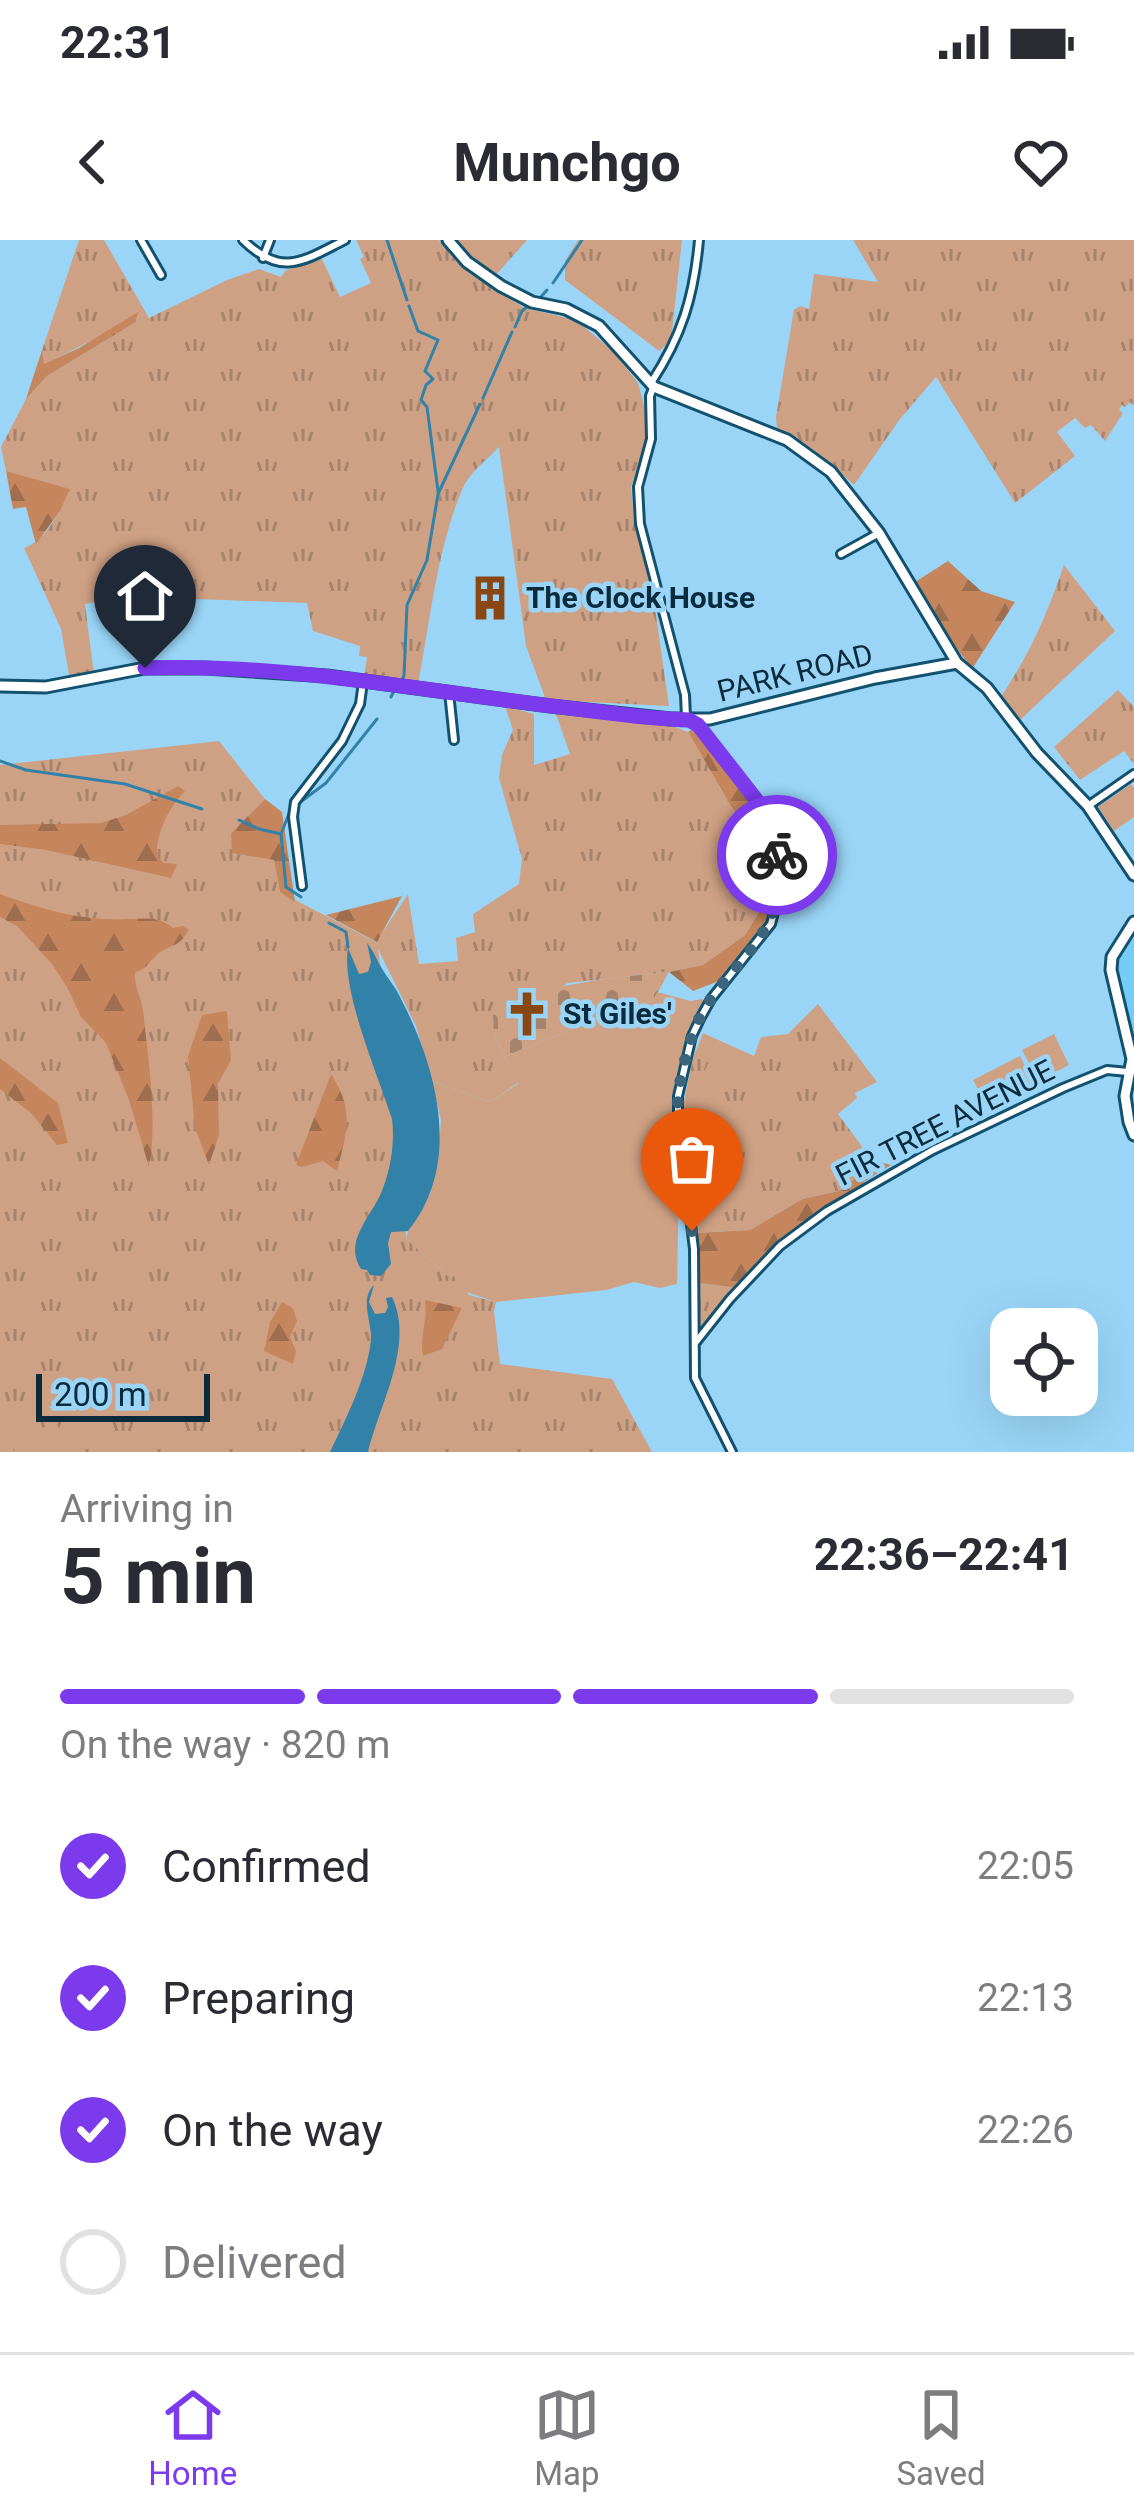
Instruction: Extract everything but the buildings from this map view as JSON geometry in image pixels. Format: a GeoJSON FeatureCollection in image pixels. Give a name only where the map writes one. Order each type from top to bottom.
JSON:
{"type":"FeatureCollection","features":[{"type":"Feature","properties":{"kind":"main road"},"geometry":{"type":"LineString","coordinates":[[448,240],[466,262],[501,286],[599,326],[653,385],[788,440],[815,458],[855,499],[879,533],[957,663],[987,688],[1037,753],[1088,806],[1130,861],[1134,875]]}},
{"type":"Feature","properties":{"kind":"main road","name":"PARK ROAD"},"geometry":{"type":"LineString","coordinates":[[0,686],[46,687],[133,670],[177,667],[363,680],[689,720],[957,663]]}},
{"type":"Feature","properties":{"kind":"main road"},"geometry":{"type":"LineString","coordinates":[[1134,922],[1112,957],[1111,970],[1130,1044],[1125,1096],[1134,1135]]}},
{"type":"Feature","properties":{"kind":"street"},"geometry":{"type":"LineString","coordinates":[[141,240],[161,275]]}},
{"type":"Feature","properties":{"kind":"street"},"geometry":{"type":"LineString","coordinates":[[243,240],[263,258],[290,265],[345,240]]}},
{"type":"Feature","properties":{"kind":"street"},"geometry":{"type":"LineString","coordinates":[[263,258],[270,240]]}},
{"type":"Feature","properties":{"kind":"street"},"geometry":{"type":"LineString","coordinates":[[699,240],[686,319],[650,396],[651,440],[637,502],[685,694],[686,717],[698,725],[765,811],[779,871],[771,923],[711,998],[692,1036],[678,1096],[694,1249],[694,1378],[732,1452]]}},
{"type":"Feature","properties":{"kind":"street"},"geometry":{"type":"LineString","coordinates":[[841,554],[879,533]]}},
{"type":"Feature","properties":{"kind":"street"},"geometry":{"type":"LineString","coordinates":[[302,886],[295,802],[342,741],[360,704],[363,680]]}},
{"type":"Feature","properties":{"kind":"street"},"geometry":{"type":"LineString","coordinates":[[448,692],[454,740]]}},
{"type":"Feature","properties":{"kind":"street"},"geometry":{"type":"LineString","coordinates":[[1088,806],[1134,774]]}},
{"type":"Feature","properties":{"kind":"street","name":"FIR TREE AVENUE"},"geometry":{"type":"LineString","coordinates":[[693,1345],[780,1246],[827,1211],[933,1150],[1063,1088],[1107,1070],[1130,1072]]}},
{"type":"Feature","properties":{"kind":"shaded area"},"geometry":{"type":"Polygon","coordinates":[[[1134,932],[1134,1040],[1116,966],[1134,932]]]}},
{"type":"Feature","properties":{"kind":"shaded area"},"geometry":{"type":"Polygon","coordinates":[[[367,943],[414,1026],[439,1116],[435,1176],[425,1205],[408,1231],[391,1232],[391,1264],[381,1276],[361,1269],[355,1248],[386,1180],[393,1136],[347,966],[348,948],[359,974],[368,972],[367,943]]]}},
{"type":"Feature","properties":{"kind":"shaded area"},"geometry":{"type":"Polygon","coordinates":[[[374,1285],[369,1302],[375,1314],[385,1313],[386,1298],[392,1297],[398,1316],[393,1375],[368,1452],[330,1452],[365,1368],[371,1340],[367,1297],[374,1285]]]}},
{"type":"Feature","properties":{"kind":"green space"},"geometry":{"type":"Polygon","coordinates":[[[79,240],[104,240],[149,318],[227,280],[259,269],[281,277],[321,257],[340,297],[371,283],[356,240],[439,240],[472,275],[525,308],[576,320],[614,352],[638,383],[646,413],[645,444],[631,487],[634,523],[649,566],[669,706],[546,700],[526,646],[499,447],[469,477],[453,513],[418,685],[364,677],[367,657],[359,656],[360,646],[313,631],[307,603],[150,601],[152,567],[140,549],[118,554],[123,597],[85,604],[94,675],[70,680],[61,629],[24,548],[46,532],[69,490],[6,471],[1,447],[26,399],[47,376],[138,317],[43,365],[42,350],[79,240]]]}},
{"type":"Feature","properties":{"kind":"green space"},"geometry":{"type":"Polygon","coordinates":[[[453,240],[527,240],[495,276],[453,240]]]}},
{"type":"Feature","properties":{"kind":"green space"},"geometry":{"type":"Polygon","coordinates":[[[578,240],[682,240],[671,341],[659,351],[565,280],[565,261],[578,240]]]}},
{"type":"Feature","properties":{"kind":"green space"},"geometry":{"type":"Polygon","coordinates":[[[853,240],[1134,240],[1134,406],[1130,402],[1122,405],[1123,413],[1105,441],[1091,425],[1085,428],[1075,418],[1057,432],[1075,456],[1015,503],[936,377],[854,485],[777,428],[776,417],[794,310],[809,309],[814,274],[878,282],[853,240]]]}},
{"type":"Feature","properties":{"kind":"green space"},"geometry":{"type":"Polygon","coordinates":[[[138,312],[136,322],[47,376],[26,399],[42,350],[44,364],[138,312]]]}},
{"type":"Feature","properties":{"kind":"green space"},"geometry":{"type":"Polygon","coordinates":[[[6,471],[70,489],[36,544],[26,507],[13,509],[6,471]]]}},
{"type":"Feature","properties":{"kind":"green space"},"geometry":{"type":"Polygon","coordinates":[[[948,561],[981,591],[1015,602],[972,669],[915,582],[948,561]]]}},
{"type":"Feature","properties":{"kind":"green space"},"geometry":{"type":"Polygon","coordinates":[[[1064,565],[1115,631],[1020,720],[1002,695],[1038,632],[1064,565]]]}},
{"type":"Feature","properties":{"kind":"green space"},"geometry":{"type":"Polygon","coordinates":[[[1118,690],[1134,707],[1134,764],[1124,751],[1080,780],[1054,747],[1118,690]]]}},
{"type":"Feature","properties":{"kind":"green space"},"geometry":{"type":"Polygon","coordinates":[[[505,706],[534,714],[534,765],[570,754],[551,710],[688,732],[746,832],[761,868],[764,889],[758,914],[745,935],[703,965],[568,983],[494,1033],[519,1082],[491,1102],[432,1081],[416,1026],[378,949],[403,1121],[406,1239],[448,1276],[454,1276],[469,1295],[496,1302],[500,1364],[612,1379],[652,1452],[0,1452],[0,765],[219,741],[265,799],[231,833],[274,860],[280,892],[376,942],[408,894],[419,964],[458,961],[456,938],[475,932],[473,914],[519,884],[522,859],[499,778],[513,730],[505,706]]]}},
{"type":"Feature","properties":{"kind":"green space"},"geometry":{"type":"Polygon","coordinates":[[[697,726],[760,812],[776,870],[775,902],[760,937],[719,981],[693,991],[669,972],[703,965],[745,935],[758,914],[764,890],[761,868],[746,832],[688,732],[697,726]]]}},
{"type":"Feature","properties":{"kind":"green space"},"geometry":{"type":"Polygon","coordinates":[[[1131,784],[1134,817],[1114,831],[1098,807],[1131,784]]]}},
{"type":"Feature","properties":{"kind":"green space"},"geometry":{"type":"Polygon","coordinates":[[[178,786],[185,791],[165,821],[157,848],[157,857],[164,863],[177,864],[171,878],[0,844],[0,825],[101,823],[126,815],[178,786]]]}},
{"type":"Feature","properties":{"kind":"green space"},"geometry":{"type":"Polygon","coordinates":[[[265,799],[282,812],[295,902],[280,892],[274,860],[232,853],[231,833],[265,799]]]}},
{"type":"Feature","properties":{"kind":"green space"},"geometry":{"type":"Polygon","coordinates":[[[0,894],[77,916],[151,919],[189,930],[135,973],[151,1089],[149,1167],[106,1043],[81,1017],[52,964],[17,926],[0,917],[0,894]]]}},
{"type":"Feature","properties":{"kind":"green space"},"geometry":{"type":"Polygon","coordinates":[[[402,896],[377,942],[326,915],[402,896]]]}},
{"type":"Feature","properties":{"kind":"green space"},"geometry":{"type":"Polygon","coordinates":[[[669,972],[653,1001],[634,1004],[504,1057],[493,1015],[513,1004],[578,983],[669,972]]]}},
{"type":"Feature","properties":{"kind":"green space"},"geometry":{"type":"Polygon","coordinates":[[[657,992],[706,1001],[694,1027],[671,1115],[679,1184],[677,1284],[660,1288],[634,1282],[606,1290],[496,1302],[463,1291],[454,1276],[448,1276],[406,1239],[430,1194],[439,1147],[441,1120],[432,1081],[491,1102],[519,1083],[504,1057],[634,1004],[653,1001],[657,992]]]}},
{"type":"Feature","properties":{"kind":"green space"},"geometry":{"type":"Polygon","coordinates":[[[818,1004],[877,1082],[855,1093],[857,1098],[838,1114],[872,1160],[843,1190],[802,1199],[750,1230],[695,1233],[683,1106],[703,1033],[754,1056],[761,1037],[788,1034],[818,1004]]]}},
{"type":"Feature","properties":{"kind":"green space"},"geometry":{"type":"Polygon","coordinates":[[[227,1011],[231,1060],[218,1084],[219,1135],[209,1165],[195,1128],[188,1056],[202,1015],[227,1011]]]}},
{"type":"Feature","properties":{"kind":"green space"},"geometry":{"type":"Polygon","coordinates":[[[1054,1034],[1069,1065],[1038,1081],[1022,1050],[1054,1034]]]}},
{"type":"Feature","properties":{"kind":"green space"},"geometry":{"type":"Polygon","coordinates":[[[718,1044],[748,1060],[732,1090],[703,1074],[718,1044]]]}},
{"type":"Feature","properties":{"kind":"green space"},"geometry":{"type":"Polygon","coordinates":[[[1020,1056],[1035,1085],[988,1108],[973,1080],[1020,1056]]]}},
{"type":"Feature","properties":{"kind":"green space"},"geometry":{"type":"Polygon","coordinates":[[[0,1058],[58,1103],[68,1143],[57,1145],[31,1113],[0,1089],[0,1058]]]}},
{"type":"Feature","properties":{"kind":"green space"},"geometry":{"type":"Polygon","coordinates":[[[331,1074],[346,1110],[337,1171],[323,1161],[296,1165],[331,1074]]]}},
{"type":"Feature","properties":{"kind":"green space"},"geometry":{"type":"Polygon","coordinates":[[[872,1160],[891,1165],[865,1181],[846,1202],[782,1239],[737,1288],[700,1283],[695,1233],[750,1230],[802,1199],[843,1190],[872,1160]]]}},
{"type":"Feature","properties":{"kind":"green space"},"geometry":{"type":"Polygon","coordinates":[[[700,1283],[737,1288],[703,1330],[698,1330],[700,1283]]]}},
{"type":"Feature","properties":{"kind":"green space"},"geometry":{"type":"Polygon","coordinates":[[[425,1300],[462,1308],[442,1349],[423,1356],[422,1342],[425,1300]]]}},
{"type":"Feature","properties":{"kind":"green space"},"geometry":{"type":"Polygon","coordinates":[[[282,1302],[293,1308],[297,1321],[290,1337],[296,1351],[293,1364],[264,1351],[270,1322],[282,1302]]]}},
{"type":"Feature","properties":{"kind":"green space"},"geometry":{"type":"Polygon","coordinates":[[[53,1420],[74,1447],[70,1451],[12,1452],[53,1420]]]}},
{"type":"Feature","properties":{"kind":"waterway"},"geometry":{"type":"LineString","coordinates":[[387,240],[407,300]]}},
{"type":"Feature","properties":{"kind":"waterway"},"geometry":{"type":"LineString","coordinates":[[553,283],[582,240]]}},
{"type":"Feature","properties":{"kind":"waterway"},"geometry":{"type":"LineString","coordinates":[[539,299],[547,290]]}},
{"type":"Feature","properties":{"kind":"waterway"},"geometry":{"type":"LineString","coordinates":[[409,306],[418,331],[438,340],[425,371],[433,379],[421,400],[427,407],[438,491]]}},
{"type":"Feature","properties":{"kind":"waterway"},"geometry":{"type":"LineString","coordinates":[[515,327],[528,306]]}},
{"type":"Feature","properties":{"kind":"waterway"},"geometry":{"type":"LineString","coordinates":[[483,398],[512,332]]}},
{"type":"Feature","properties":{"kind":"waterway"},"geometry":{"type":"LineString","coordinates":[[401,681],[407,605],[427,560],[438,494],[480,404]]}},
{"type":"Feature","properties":{"kind":"waterway"},"geometry":{"type":"LineString","coordinates":[[391,697],[394,691]]}},
{"type":"Feature","properties":{"kind":"waterway"},"geometry":{"type":"LineString","coordinates":[[299,803],[326,783],[377,719]]}},
{"type":"Feature","properties":{"kind":"waterway"},"geometry":{"type":"LineString","coordinates":[[0,761],[26,770],[125,784],[202,809]]}},
{"type":"Feature","properties":{"kind":"waterway"},"geometry":{"type":"LineString","coordinates":[[290,811],[281,834],[286,887],[301,897]]}},
{"type":"Feature","properties":{"kind":"waterway"},"geometry":{"type":"LineString","coordinates":[[239,820],[281,834]]}},
{"type":"Feature","properties":{"kind":"waterway"},"geometry":{"type":"LineString","coordinates":[[329,923],[346,932],[348,947]]}},
{"type":"Feature","properties":{"kind":"way so far"},"geometry":{"type":"LineString","coordinates":[[692,1231],[678,1096],[692,1036],[711,998],[771,923],[778,898],[777,855]]}},
{"type":"Feature","properties":{"kind":"place","name":"The Clock House"},"geometry":{"type":"Point","coordinates":[490,598]}},
{"type":"Feature","properties":{"kind":"place","name":"St Giles'"},"geometry":{"type":"Point","coordinates":[527,1014]}},
{"type":"Feature","properties":{"kind":"route"},"geometry":{"type":"LineString","coordinates":[[145,668],[327,676],[689,720],[698,725],[765,811],[777,855]]}}]}
